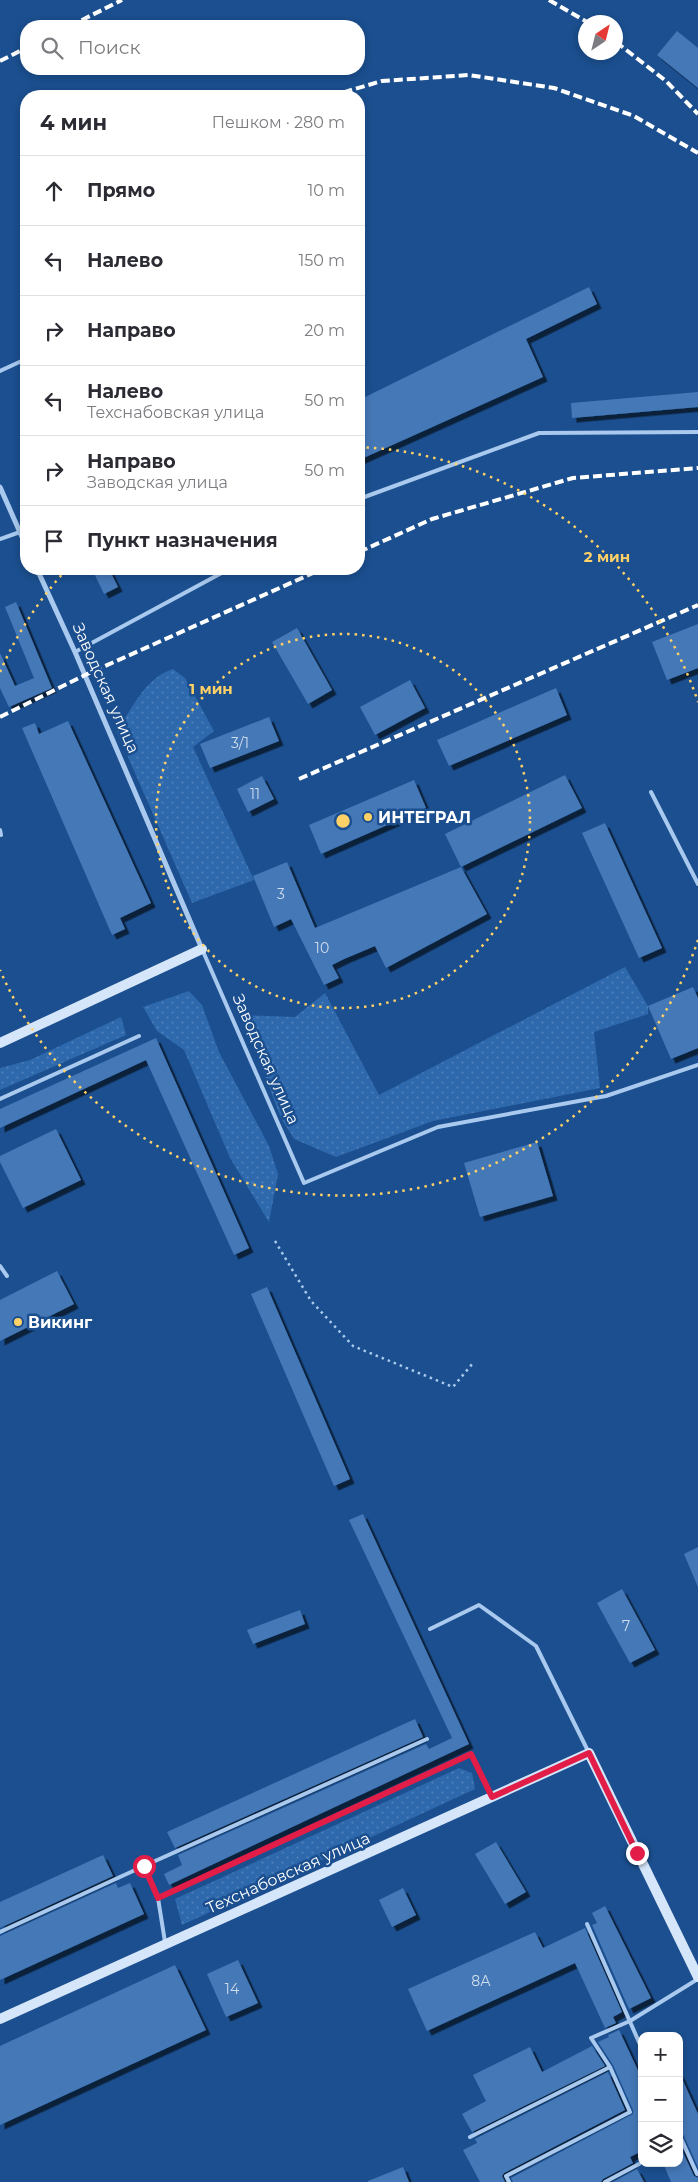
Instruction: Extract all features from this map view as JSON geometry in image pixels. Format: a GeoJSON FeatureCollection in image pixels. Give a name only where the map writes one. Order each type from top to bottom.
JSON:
{"type":"FeatureCollection","features":[{"type":"Feature","properties":{"kind":"street"},"geometry":{"type":"LineString","coordinates":[[0,487],[20,532]]}},
{"type":"Feature","properties":{"kind":"street","name":"Заводская улица"},"geometry":{"type":"LineString","coordinates":[[40,575],[202,949]]}},
{"type":"Feature","properties":{"kind":"street"},"geometry":{"type":"LineString","coordinates":[[0,1043],[202,949]]}},
{"type":"Feature","properties":{"kind":"street"},"geometry":{"type":"LineString","coordinates":[[589,1753],[698,1978]]}},
{"type":"Feature","properties":{"kind":"street","name":"Техснабовская улица"},"geometry":{"type":"LineString","coordinates":[[0,2019],[589,1753]]}},
{"type":"Feature","properties":{"kind":"lane"},"geometry":{"type":"LineString","coordinates":[[0,371],[20,362]]}},
{"type":"Feature","properties":{"kind":"lane"},"geometry":{"type":"LineString","coordinates":[[365,497],[539,433],[698,432]]}},
{"type":"Feature","properties":{"kind":"lane"},"geometry":{"type":"LineString","coordinates":[[0,539],[20,532]]}},
{"type":"Feature","properties":{"kind":"lane"},"geometry":{"type":"LineString","coordinates":[[74,652],[218,575]]}},
{"type":"Feature","properties":{"kind":"lane"},"geometry":{"type":"LineString","coordinates":[[651,792],[698,884]]}},
{"type":"Feature","properties":{"kind":"lane","name":"Заводская улица"},"geometry":{"type":"LineString","coordinates":[[202,949],[304,1183],[438,1127],[606,1096],[698,1065]]}},
{"type":"Feature","properties":{"kind":"lane"},"geometry":{"type":"LineString","coordinates":[[0,1099],[139,1036]]}},
{"type":"Feature","properties":{"kind":"lane"},"geometry":{"type":"LineString","coordinates":[[0,1266],[6,1276]]}},
{"type":"Feature","properties":{"kind":"lane"},"geometry":{"type":"LineString","coordinates":[[430,1629],[479,1605],[536,1646],[589,1753]]}},
{"type":"Feature","properties":{"kind":"lane"},"geometry":{"type":"LineString","coordinates":[[0,1932],[427,1739]]}},
{"type":"Feature","properties":{"kind":"lane"},"geometry":{"type":"LineString","coordinates":[[158,1898],[471,1754],[492,1797]]}},
{"type":"Feature","properties":{"kind":"lane"},"geometry":{"type":"LineString","coordinates":[[144,1866],[158,1898],[166,1945]]}},
{"type":"Feature","properties":{"kind":"lane"},"geometry":{"type":"LineString","coordinates":[[587,1924],[638,2040]]}},
{"type":"Feature","properties":{"kind":"lane"},"geometry":{"type":"LineString","coordinates":[[509,2182],[506,2176],[630,2112],[610,2068],[591,2038],[630,2021],[698,1978]]}},
{"type":"Feature","properties":{"kind":"lane"},"geometry":{"type":"LineString","coordinates":[[470,2138],[610,2068]]}},
{"type":"Feature","properties":{"kind":"lane"},"geometry":{"type":"LineString","coordinates":[[683,2143],[697,2174]]}},
{"type":"Feature","properties":{"kind":"lane"},"geometry":{"type":"LineString","coordinates":[[604,2182],[638,2165]]}},
{"type":"Feature","properties":{"kind":"path"},"geometry":{"type":"LineString","coordinates":[[275,1240],[312,1301],[353,1346],[453,1387],[473,1363]]}},
{"type":"Feature","properties":{"kind":"shaded area"},"geometry":{"type":"Polygon","coordinates":[[[173,669],[185,678],[214,731],[193,747],[254,880],[192,903],[117,732],[147,687],[163,673],[173,669]]]}},
{"type":"Feature","properties":{"kind":"shaded area"},"geometry":{"type":"Polygon","coordinates":[[[625,967],[648,1006],[648,1014],[594,1032],[600,1088],[433,1121],[336,1157],[294,1139],[281,1118],[242,1015],[295,1017],[325,993],[379,1095],[625,967]]]}},
{"type":"Feature","properties":{"kind":"shaded area"},"geometry":{"type":"Polygon","coordinates":[[[189,991],[202,1005],[219,1052],[269,1146],[278,1174],[269,1222],[230,1158],[184,1050],[157,1031],[143,1007],[189,991]]]}},
{"type":"Feature","properties":{"kind":"shaded area"},"geometry":{"type":"Polygon","coordinates":[[[121,1017],[126,1035],[0,1090],[0,1068],[30,1060],[121,1017]]]}},
{"type":"Feature","properties":{"kind":"shaded area"},"geometry":{"type":"Polygon","coordinates":[[[459,1768],[472,1773],[475,1789],[182,1925],[175,1899],[459,1768]]]}},
{"type":"Feature","properties":{"kind":"building"},"geometry":{"type":"Polygon","coordinates":[[[677,31],[698,48],[698,88],[657,55],[677,31]]]}},
{"type":"Feature","properties":{"kind":"building"},"geometry":{"type":"Polygon","coordinates":[[[589,287],[597,304],[526,339],[543,377],[365,457],[365,397],[589,287]]]}},
{"type":"Feature","properties":{"kind":"building"},"geometry":{"type":"Polygon","coordinates":[[[698,392],[698,407],[572,418],[571,403],[698,392]]]}},
{"type":"Feature","properties":{"kind":"building"},"geometry":{"type":"Polygon","coordinates":[[[95,575],[112,575],[118,587],[104,594],[95,575]]]}},
{"type":"Feature","properties":{"kind":"building"},"geometry":{"type":"Polygon","coordinates":[[[16,602],[52,688],[9,707],[0,688],[0,653],[15,686],[34,678],[5,607],[16,602]]]}},
{"type":"Feature","properties":{"kind":"building"},"geometry":{"type":"Polygon","coordinates":[[[698,624],[698,668],[667,680],[652,642],[698,624]]]}},
{"type":"Feature","properties":{"kind":"building"},"geometry":{"type":"Polygon","coordinates":[[[297,628],[332,690],[308,704],[272,642],[297,628]]]}},
{"type":"Feature","properties":{"kind":"building"},"geometry":{"type":"Polygon","coordinates":[[[410,680],[425,708],[375,735],[360,707],[410,680]]]}},
{"type":"Feature","properties":{"kind":"building"},"geometry":{"type":"Polygon","coordinates":[[[556,688],[567,715],[449,766],[437,740],[556,688]]]}},
{"type":"Feature","properties":{"kind":"building"},"geometry":{"type":"Polygon","coordinates":[[[269,717],[279,741],[210,768],[200,744],[269,717]]]}},
{"type":"Feature","properties":{"kind":"building"},"geometry":{"type":"Polygon","coordinates":[[[68,721],[151,903],[120,918],[125,929],[112,935],[22,728],[35,723],[39,734],[68,721]]]}},
{"type":"Feature","properties":{"kind":"building"},"geometry":{"type":"Polygon","coordinates":[[[565,775],[582,808],[461,867],[445,834],[565,775]]]}},
{"type":"Feature","properties":{"kind":"building"},"geometry":{"type":"Polygon","coordinates":[[[262,776],[274,799],[248,812],[237,789],[262,776]]]}},
{"type":"Feature","properties":{"kind":"building","name":"ИНТЕГРАЛ"},"geometry":{"type":"Polygon","coordinates":[[[414,780],[426,808],[321,854],[309,825],[414,780]]]}},
{"type":"Feature","properties":{"kind":"building"},"geometry":{"type":"Polygon","coordinates":[[[605,823],[662,948],[639,958],[582,833],[605,823]]]}},
{"type":"Feature","properties":{"kind":"building"},"geometry":{"type":"Polygon","coordinates":[[[287,862],[315,928],[461,867],[487,914],[386,968],[375,946],[344,959],[332,965],[339,978],[324,985],[291,919],[274,927],[253,876],[287,862]]]}},
{"type":"Feature","properties":{"kind":"building"},"geometry":{"type":"Polygon","coordinates":[[[693,987],[698,998],[698,1048],[671,1059],[648,1006],[693,987]]]}},
{"type":"Feature","properties":{"kind":"building"},"geometry":{"type":"Polygon","coordinates":[[[156,1038],[249,1248],[234,1255],[146,1060],[0,1128],[0,1109],[156,1038]]]}},
{"type":"Feature","properties":{"kind":"building"},"geometry":{"type":"Polygon","coordinates":[[[56,1129],[81,1180],[23,1208],[0,1162],[0,1156],[56,1129]]]}},
{"type":"Feature","properties":{"kind":"building"},"geometry":{"type":"Polygon","coordinates":[[[537,1142],[553,1196],[480,1217],[464,1163],[537,1142]]]}},
{"type":"Feature","properties":{"kind":"building","name":"Викинг"},"geometry":{"type":"Polygon","coordinates":[[[57,1271],[74,1304],[0,1341],[0,1300],[57,1271]]]}},
{"type":"Feature","properties":{"kind":"building"},"geometry":{"type":"Polygon","coordinates":[[[267,1287],[350,1479],[334,1486],[251,1294],[267,1287]]]}},
{"type":"Feature","properties":{"kind":"building"},"geometry":{"type":"Polygon","coordinates":[[[363,1514],[469,1744],[169,1885],[164,1874],[182,1865],[178,1855],[426,1744],[429,1749],[452,1738],[349,1520],[363,1514]]]}},
{"type":"Feature","properties":{"kind":"building"},"geometry":{"type":"Polygon","coordinates":[[[698,1547],[698,1587],[684,1554],[698,1547]]]}},
{"type":"Feature","properties":{"kind":"building"},"geometry":{"type":"Polygon","coordinates":[[[622,1589],[655,1650],[630,1663],[597,1603],[622,1589]]]}},
{"type":"Feature","properties":{"kind":"building"},"geometry":{"type":"Polygon","coordinates":[[[300,1610],[305,1624],[253,1644],[247,1630],[300,1610]]]}},
{"type":"Feature","properties":{"kind":"building"},"geometry":{"type":"Polygon","coordinates":[[[415,1719],[423,1737],[175,1848],[167,1832],[415,1719]]]}},
{"type":"Feature","properties":{"kind":"building"},"geometry":{"type":"Polygon","coordinates":[[[496,1842],[526,1892],[505,1904],[475,1854],[496,1842]]]}},
{"type":"Feature","properties":{"kind":"building"},"geometry":{"type":"Polygon","coordinates":[[[103,1855],[113,1876],[0,1928],[0,1902],[103,1855]]]}},
{"type":"Feature","properties":{"kind":"building"},"geometry":{"type":"Polygon","coordinates":[[[116,1883],[118,1888],[130,1883],[144,1914],[0,1980],[0,1936],[116,1883]]]}},
{"type":"Feature","properties":{"kind":"building"},"geometry":{"type":"Polygon","coordinates":[[[403,1888],[416,1915],[392,1927],[379,1900],[403,1888]]]}},
{"type":"Feature","properties":{"kind":"building"},"geometry":{"type":"Polygon","coordinates":[[[605,1906],[651,1998],[629,2009],[592,1925],[597,1923],[592,1913],[605,1906]]]}},
{"type":"Feature","properties":{"kind":"building"},"geometry":{"type":"Polygon","coordinates":[[[585,1928],[622,2012],[613,2017],[616,2023],[605,2028],[575,1963],[427,2031],[408,1989],[535,1932],[543,1948],[585,1928]]]}},
{"type":"Feature","properties":{"kind":"building"},"geometry":{"type":"Polygon","coordinates":[[[238,1960],[258,2003],[226,2017],[207,1974],[238,1960]]]}},
{"type":"Feature","properties":{"kind":"building"},"geometry":{"type":"Polygon","coordinates":[[[175,1965],[206,2030],[0,2125],[0,2046],[175,1965]]]}},
{"type":"Feature","properties":{"kind":"building"},"geometry":{"type":"Polygon","coordinates":[[[619,2030],[638,2070],[638,2153],[630,2157],[633,2163],[603,2179],[601,2182],[513,2182],[511,2178],[633,2114],[633,2110],[613,2065],[598,2042],[609,2037],[608,2035],[619,2030]]]}},
{"type":"Feature","properties":{"kind":"building"},"geometry":{"type":"Polygon","coordinates":[[[592,2046],[605,2066],[472,2132],[462,2114],[486,2101],[473,2075],[530,2047],[542,2072],[592,2046]]]}},
{"type":"Feature","properties":{"kind":"building"},"geometry":{"type":"Polygon","coordinates":[[[608,2072],[625,2110],[504,2173],[502,2176],[505,2182],[480,2182],[463,2150],[477,2143],[475,2139],[608,2072]]]}},
{"type":"Feature","properties":{"kind":"building"},"geometry":{"type":"Polygon","coordinates":[[[683,2081],[698,2114],[698,2167],[683,2134],[683,2081]]]}},
{"type":"Feature","properties":{"kind":"building"},"geometry":{"type":"Polygon","coordinates":[[[683,2153],[694,2176],[698,2178],[698,2182],[671,2182],[665,2167],[683,2167],[683,2153]]]}},
{"type":"Feature","properties":{"kind":"building"},"geometry":{"type":"Polygon","coordinates":[[[403,2167],[409,2182],[368,2182],[368,2181],[403,2167]]]}},
{"type":"Feature","properties":{"kind":"building"},"geometry":{"type":"Polygon","coordinates":[[[637,2169],[644,2182],[613,2182],[637,2169]]]}},
{"type":"Feature","properties":{"kind":"railway"},"geometry":{"type":"LineString","coordinates":[[82,20],[122,0]]}},
{"type":"Feature","properties":{"kind":"railway"},"geometry":{"type":"LineString","coordinates":[[549,0],[578,17]]}},
{"type":"Feature","properties":{"kind":"railway"},"geometry":{"type":"LineString","coordinates":[[623,47],[666,81],[698,114]]}},
{"type":"Feature","properties":{"kind":"railway"},"geometry":{"type":"LineString","coordinates":[[0,61],[20,51]]}},
{"type":"Feature","properties":{"kind":"railway"},"geometry":{"type":"LineString","coordinates":[[351,90],[382,81],[469,75],[554,88],[634,116],[698,153]]}},
{"type":"Feature","properties":{"kind":"railway"},"geometry":{"type":"LineString","coordinates":[[365,549],[432,519],[573,478],[698,468]]}},
{"type":"Feature","properties":{"kind":"railway"},"geometry":{"type":"LineString","coordinates":[[0,717],[85,675],[309,575]]}},
{"type":"Feature","properties":{"kind":"railway"},"geometry":{"type":"LineString","coordinates":[[299,779],[698,605]]}},
{"type":"Feature","properties":{"kind":"place","name":"ИНТЕГРАЛ"},"geometry":{"type":"Point","coordinates":[368,817]}},
{"type":"Feature","properties":{"kind":"place","name":"Викинг"},"geometry":{"type":"Point","coordinates":[18,1322]}},
{"type":"Feature","properties":{"kind":"route"},"geometry":{"type":"LineString","coordinates":[[144,1866],[158,1898],[471,1754],[492,1797],[589,1753],[637,1853]]}}]}
